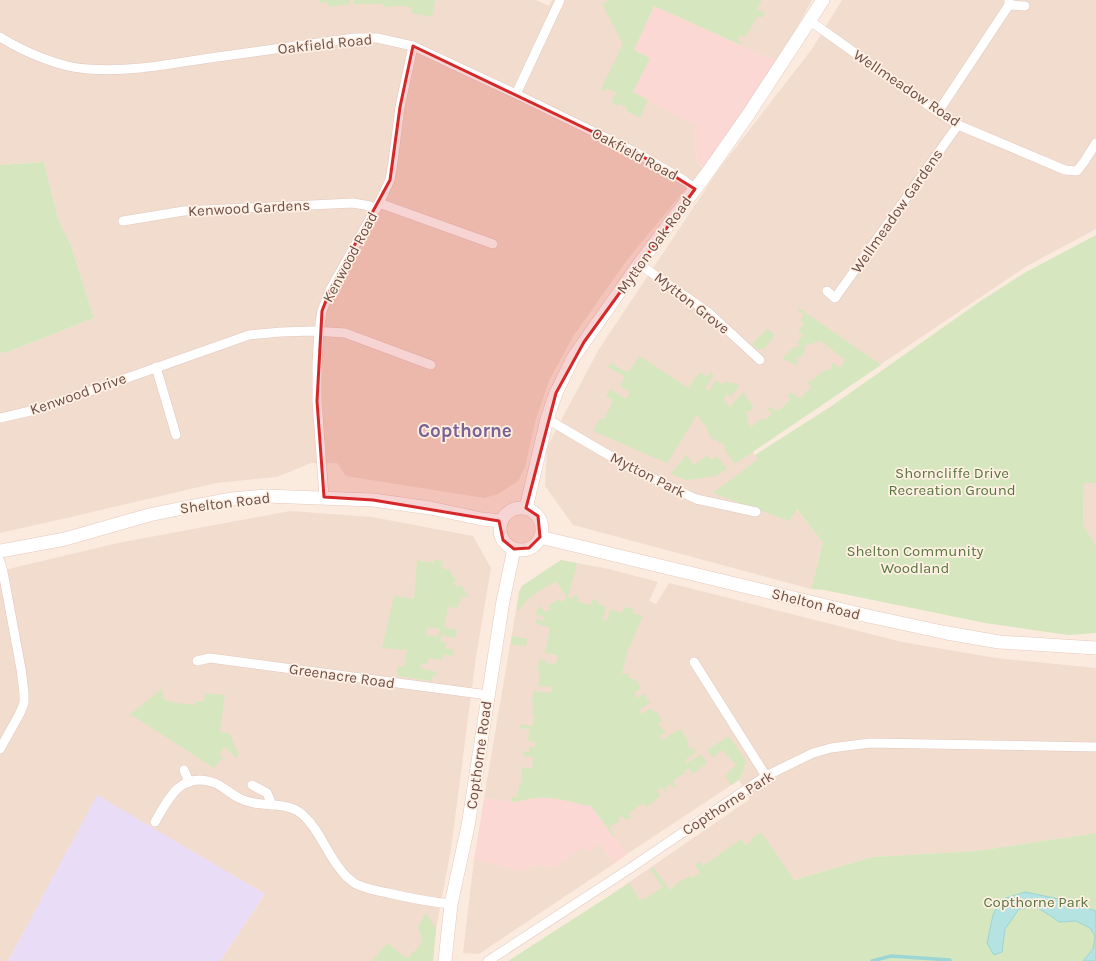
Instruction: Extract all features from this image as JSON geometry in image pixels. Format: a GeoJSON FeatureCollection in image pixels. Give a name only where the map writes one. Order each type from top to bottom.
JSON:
{"type":"FeatureCollection","features":[{"type":"Feature","properties":{"kind":"main road","name":"Mytton Oak Road"},"geometry":{"type":"LineString","coordinates":[[526,508],[547,419],[556,393],[574,358],[639,264],[748,116],[823,0]]}},
{"type":"Feature","properties":{"kind":"main road","name":"Shelton Road"},"geometry":{"type":"LineString","coordinates":[[0,551],[65,539],[149,515],[208,503],[266,496],[373,500],[430,508],[482,520],[501,521]]}},
{"type":"Feature","properties":{"kind":"main road"},"geometry":{"type":"LineString","coordinates":[[526,508],[533,511],[541,522],[542,530],[540,537],[534,545],[529,548],[514,548],[503,540],[500,528],[501,521],[504,516],[514,509],[526,508]]}},
{"type":"Feature","properties":{"kind":"main road","name":"Shelton Road"},"geometry":{"type":"LineString","coordinates":[[540,537],[868,616],[947,633],[999,642],[1096,648]]}},
{"type":"Feature","properties":{"kind":"main road","name":"Copthorne Road"},"geometry":{"type":"LineString","coordinates":[[445,961],[451,904],[468,826],[503,601],[514,548]]}},
{"type":"Feature","properties":{"kind":"street"},"geometry":{"type":"LineString","coordinates":[[516,94],[560,0]]}},
{"type":"Feature","properties":{"kind":"street"},"geometry":{"type":"LineString","coordinates":[[938,112],[1009,3],[1025,6]]}},
{"type":"Feature","properties":{"kind":"street","name":"Wellmeadow Road"},"geometry":{"type":"LineString","coordinates":[[810,21],[958,125],[1065,170],[1076,171],[1084,162],[1096,143]]}},
{"type":"Feature","properties":{"kind":"street","name":"Oakfield Road"},"geometry":{"type":"LineString","coordinates":[[0,37],[12,44],[52,61],[71,67],[88,69],[132,69],[354,38],[377,38],[413,46],[516,94],[637,154],[685,181],[695,189]]}},
{"type":"Feature","properties":{"kind":"street","name":"Kenwood Road"},"geometry":{"type":"LineString","coordinates":[[324,497],[317,401],[319,331],[322,311],[330,290],[390,180],[400,107],[413,46]]}},
{"type":"Feature","properties":{"kind":"street","name":"Wellmeadow Gardens"},"geometry":{"type":"LineString","coordinates":[[827,291],[839,300],[958,125]]}},
{"type":"Feature","properties":{"kind":"street","name":"Kenwood Gardens"},"geometry":{"type":"LineString","coordinates":[[123,221],[184,211],[353,203],[377,206],[493,244]]}},
{"type":"Feature","properties":{"kind":"street","name":"Mytton Grove"},"geometry":{"type":"LineString","coordinates":[[639,264],[709,313],[760,360]]}},
{"type":"Feature","properties":{"kind":"street","name":"Kenwood Drive"},"geometry":{"type":"LineString","coordinates":[[0,418],[39,409],[249,335],[319,331],[345,333],[431,365]]}},
{"type":"Feature","properties":{"kind":"street"},"geometry":{"type":"LineString","coordinates":[[156,368],[176,435]]}},
{"type":"Feature","properties":{"kind":"street","name":"Mytton Park"},"geometry":{"type":"LineString","coordinates":[[547,419],[629,467],[696,498],[756,512]]}},
{"type":"Feature","properties":{"kind":"street"},"geometry":{"type":"LineString","coordinates":[[0,562],[3,572],[4,594],[22,669],[24,693],[24,703],[20,713],[0,749]]}},
{"type":"Feature","properties":{"kind":"street","name":"Greenacre Road"},"geometry":{"type":"LineString","coordinates":[[196,661],[210,658],[488,695]]}},
{"type":"Feature","properties":{"kind":"street"},"geometry":{"type":"LineString","coordinates":[[694,662],[766,776]]}},
{"type":"Feature","properties":{"kind":"street","name":"Copthorne Park"},"geometry":{"type":"LineString","coordinates":[[488,961],[635,865],[766,776],[813,753],[831,748],[870,743],[1096,747]]}},
{"type":"Feature","properties":{"kind":"street"},"geometry":{"type":"LineString","coordinates":[[184,770],[189,782]]}},
{"type":"Feature","properties":{"kind":"street"},"geometry":{"type":"LineString","coordinates":[[155,822],[170,796],[178,786],[201,780],[217,783],[238,799],[254,803],[284,806],[302,814],[314,827],[331,858],[340,870],[356,884],[378,891],[425,902],[451,904]]}},
{"type":"Feature","properties":{"kind":"street"},"geometry":{"type":"LineString","coordinates":[[252,785],[267,793],[272,804]]}},
{"type":"Feature","properties":{"kind":"highlighted area"},"geometry":{"type":"Polygon","coordinates":[[[413,46],[637,153],[695,189],[584,342],[556,393],[526,508],[538,516],[540,537],[529,548],[514,549],[503,540],[499,521],[373,500],[324,497],[317,401],[322,311],[330,290],[390,180],[400,107],[413,46]]]}},
{"type":"Feature","properties":{"kind":"shaded area"},"geometry":{"type":"Polygon","coordinates":[[[0,0],[536,0],[549,6],[552,0],[812,0],[778,61],[759,54],[654,6],[634,50],[650,58],[698,126],[694,133],[697,162],[703,168],[627,260],[574,335],[549,381],[535,422],[525,467],[518,481],[498,494],[484,498],[346,476],[337,463],[311,463],[277,477],[216,483],[0,533],[0,353],[10,351],[94,318],[71,246],[58,219],[44,162],[0,165],[0,0]]]}},
{"type":"Feature","properties":{"kind":"shaded area"},"geometry":{"type":"Polygon","coordinates":[[[842,0],[1096,0],[1096,229],[1027,266],[752,451],[823,543],[811,589],[573,525],[545,486],[547,447],[599,349],[719,169],[812,49],[842,0]]]}},
{"type":"Feature","properties":{"kind":"shaded area"},"geometry":{"type":"Polygon","coordinates":[[[654,6],[759,54],[778,61],[703,168],[697,162],[694,133],[697,126],[633,93],[650,58],[634,50],[654,6]]]}},
{"type":"Feature","properties":{"kind":"shaded area"},"geometry":{"type":"Polygon","coordinates":[[[1084,483],[1096,483],[1096,545],[1083,527],[1084,483]]]}},
{"type":"Feature","properties":{"kind":"shaded area"},"geometry":{"type":"Polygon","coordinates":[[[290,511],[372,517],[473,536],[491,568],[476,657],[451,849],[436,929],[433,961],[220,961],[265,894],[97,796],[8,961],[0,961],[0,571],[118,543],[290,511]]]}},
{"type":"Feature","properties":{"kind":"shaded area"},"geometry":{"type":"Polygon","coordinates":[[[561,560],[609,569],[658,582],[649,601],[656,604],[669,583],[902,642],[996,658],[1096,668],[1096,833],[977,851],[872,857],[773,886],[593,907],[750,799],[739,780],[627,854],[611,834],[579,804],[537,798],[513,802],[484,798],[519,592],[522,586],[561,560]]]}},
{"type":"Feature","properties":{"kind":"shaded area"},"geometry":{"type":"Polygon","coordinates":[[[97,795],[265,894],[220,961],[8,961],[97,795]]]}},
{"type":"Feature","properties":{"kind":"shaded area"},"geometry":{"type":"Polygon","coordinates":[[[484,798],[513,802],[537,798],[560,798],[591,806],[627,854],[615,863],[599,843],[589,852],[582,847],[556,867],[535,865],[523,871],[474,860],[484,798]]]}},
{"type":"Feature","properties":{"kind":"shaded area"},"geometry":{"type":"Polygon","coordinates":[[[599,843],[615,863],[479,954],[463,953],[474,860],[523,871],[535,865],[555,867],[582,847],[599,843]]]}},
{"type":"Feature","properties":{"kind":"green space"},"geometry":{"type":"Polygon","coordinates":[[[319,0],[350,0],[350,4],[329,7],[328,2],[320,3],[319,0]]]}},
{"type":"Feature","properties":{"kind":"green space"},"geometry":{"type":"Polygon","coordinates":[[[354,0],[435,0],[432,17],[411,13],[412,8],[409,7],[384,7],[383,4],[354,4],[354,0]]]}},
{"type":"Feature","properties":{"kind":"green space"},"geometry":{"type":"Polygon","coordinates":[[[609,0],[762,0],[757,9],[765,13],[762,18],[758,16],[745,37],[740,35],[737,40],[742,43],[741,45],[654,6],[634,50],[650,58],[633,92],[648,100],[640,118],[626,111],[627,108],[619,104],[618,106],[611,102],[616,93],[606,88],[604,92],[601,89],[623,44],[602,4],[609,0]]]}},
{"type":"Feature","properties":{"kind":"green space"},"geometry":{"type":"Polygon","coordinates":[[[44,162],[58,219],[71,246],[94,318],[10,351],[0,353],[0,165],[44,162]]]}},
{"type":"Feature","properties":{"kind":"green space","name":"Shorncliffe Drive Recreation Ground"},"geometry":{"type":"Polygon","coordinates":[[[1096,235],[1096,483],[1084,483],[1083,526],[1096,545],[1096,633],[1068,635],[985,623],[824,590],[811,589],[823,543],[797,509],[789,521],[713,493],[758,459],[755,455],[830,407],[982,300],[1026,272],[1096,235]]]}},
{"type":"Feature","properties":{"kind":"green space"},"geometry":{"type":"Polygon","coordinates":[[[799,308],[881,365],[735,464],[724,449],[726,448],[722,442],[720,444],[716,439],[714,441],[708,433],[707,428],[697,415],[667,463],[593,431],[600,418],[604,420],[613,400],[606,396],[610,389],[626,399],[630,393],[620,385],[625,377],[608,367],[611,363],[628,372],[640,356],[688,388],[700,372],[707,377],[711,372],[714,375],[705,388],[709,391],[716,380],[723,385],[728,378],[726,381],[731,384],[733,382],[739,386],[731,397],[727,394],[723,400],[730,407],[743,392],[754,408],[746,413],[749,418],[746,420],[751,427],[762,418],[764,420],[772,415],[768,409],[772,407],[774,410],[777,409],[779,411],[790,400],[788,395],[791,392],[800,399],[806,392],[802,388],[807,392],[811,387],[807,383],[808,381],[811,381],[823,371],[832,369],[831,364],[833,363],[840,368],[845,360],[821,341],[804,346],[805,351],[802,356],[796,358],[798,365],[782,359],[794,347],[800,346],[797,343],[803,335],[798,331],[804,324],[800,320],[804,315],[797,309],[799,308]]]}},
{"type":"Feature","properties":{"kind":"green space"},"geometry":{"type":"Polygon","coordinates":[[[767,329],[775,335],[764,349],[757,349],[752,344],[767,329]]]}},
{"type":"Feature","properties":{"kind":"green space"},"geometry":{"type":"Polygon","coordinates":[[[686,455],[694,465],[708,455],[711,460],[717,456],[727,469],[716,476],[687,480],[671,474],[686,455]]]}},
{"type":"Feature","properties":{"kind":"green space"},"geometry":{"type":"Polygon","coordinates":[[[417,560],[434,563],[434,560],[443,561],[442,568],[449,570],[456,580],[453,583],[457,588],[461,585],[469,597],[461,596],[460,604],[458,603],[457,608],[448,607],[444,627],[457,630],[455,638],[442,635],[440,641],[446,643],[445,648],[454,650],[453,656],[443,654],[442,660],[428,658],[427,664],[421,663],[420,668],[437,672],[437,675],[433,675],[432,681],[397,676],[398,666],[404,667],[407,650],[382,648],[394,596],[414,599],[417,560]],[[427,627],[426,635],[438,637],[440,629],[427,627]]]}},
{"type":"Feature","properties":{"kind":"green space"},"geometry":{"type":"Polygon","coordinates":[[[561,560],[577,563],[568,597],[573,598],[574,595],[578,596],[577,601],[591,605],[592,599],[598,601],[598,604],[606,607],[603,620],[607,621],[610,609],[622,613],[624,607],[634,609],[633,613],[643,616],[628,650],[622,674],[629,674],[629,679],[635,679],[641,688],[634,693],[637,698],[644,694],[650,703],[639,710],[641,714],[651,708],[654,712],[656,711],[662,720],[664,720],[659,723],[665,732],[659,736],[662,740],[680,729],[689,742],[687,744],[690,749],[693,747],[696,752],[685,760],[687,763],[701,754],[707,763],[693,774],[689,768],[684,771],[685,773],[673,781],[676,786],[673,788],[670,784],[665,788],[668,792],[667,793],[662,787],[657,791],[661,796],[646,807],[643,803],[629,813],[631,817],[627,820],[622,816],[618,819],[619,821],[610,827],[615,836],[614,837],[591,806],[550,798],[534,798],[512,802],[512,797],[517,797],[520,783],[523,781],[521,780],[522,767],[532,769],[533,757],[523,756],[524,751],[529,752],[530,747],[535,747],[536,742],[528,741],[529,729],[519,728],[520,724],[533,726],[535,715],[532,714],[534,703],[531,702],[534,691],[552,693],[552,687],[538,686],[540,671],[537,670],[540,659],[546,660],[546,663],[556,664],[558,655],[545,653],[550,628],[535,623],[536,619],[543,621],[544,617],[535,614],[540,606],[545,612],[551,609],[549,605],[559,599],[561,602],[567,598],[556,581],[526,602],[520,610],[517,610],[519,592],[522,586],[561,560]]]}},
{"type":"Feature","properties":{"kind":"green space"},"geometry":{"type":"Polygon","coordinates":[[[512,636],[527,639],[526,647],[511,644],[512,636]]]}},
{"type":"Feature","properties":{"kind":"green space"},"geometry":{"type":"Polygon","coordinates":[[[168,684],[161,691],[164,695],[162,697],[167,702],[170,699],[170,702],[195,705],[196,701],[204,702],[205,693],[225,695],[220,732],[229,733],[239,755],[236,758],[225,747],[219,754],[223,757],[214,768],[138,719],[129,715],[168,684]]]}},
{"type":"Feature","properties":{"kind":"green space"},"geometry":{"type":"Polygon","coordinates":[[[729,736],[746,761],[740,779],[731,785],[725,776],[736,765],[723,751],[720,751],[713,758],[707,750],[729,736]]]}},
{"type":"Feature","properties":{"kind":"green space","name":"Copthorne Park"},"geometry":{"type":"Polygon","coordinates":[[[761,832],[794,880],[872,857],[977,851],[1096,833],[1096,961],[508,961],[629,883],[640,900],[645,899],[662,887],[650,869],[653,867],[670,890],[674,887],[673,886],[689,876],[691,878],[700,873],[695,865],[699,861],[703,866],[741,839],[745,845],[752,841],[751,839],[761,832]]]}},
{"type":"Feature","properties":{"kind":"green space"},"geometry":{"type":"Polygon","coordinates":[[[426,913],[436,929],[433,961],[372,961],[387,943],[407,959],[420,945],[422,939],[418,927],[426,913]]]}},
{"type":"Feature","properties":{"kind":"water"},"geometry":{"type":"Polygon","coordinates":[[[1025,892],[1064,900],[1096,911],[1096,961],[1083,961],[1093,949],[1095,936],[1090,928],[1076,921],[1059,922],[1036,907],[1019,909],[1005,929],[1002,952],[994,955],[987,943],[993,915],[1000,900],[1025,892]]]}},
{"type":"Feature","properties":{"kind":"waterway"},"geometry":{"type":"LineString","coordinates":[[872,961],[891,956],[950,960]]}},
{"type":"Feature","properties":{"kind":"district","name":"Copthorne"},"geometry":{"type":"Point","coordinates":[465,431]}},
{"type":"Feature","properties":{"kind":"park label","name":"Shelton Community Woodland"},"geometry":{"type":"Point","coordinates":[915,560]}}]}
